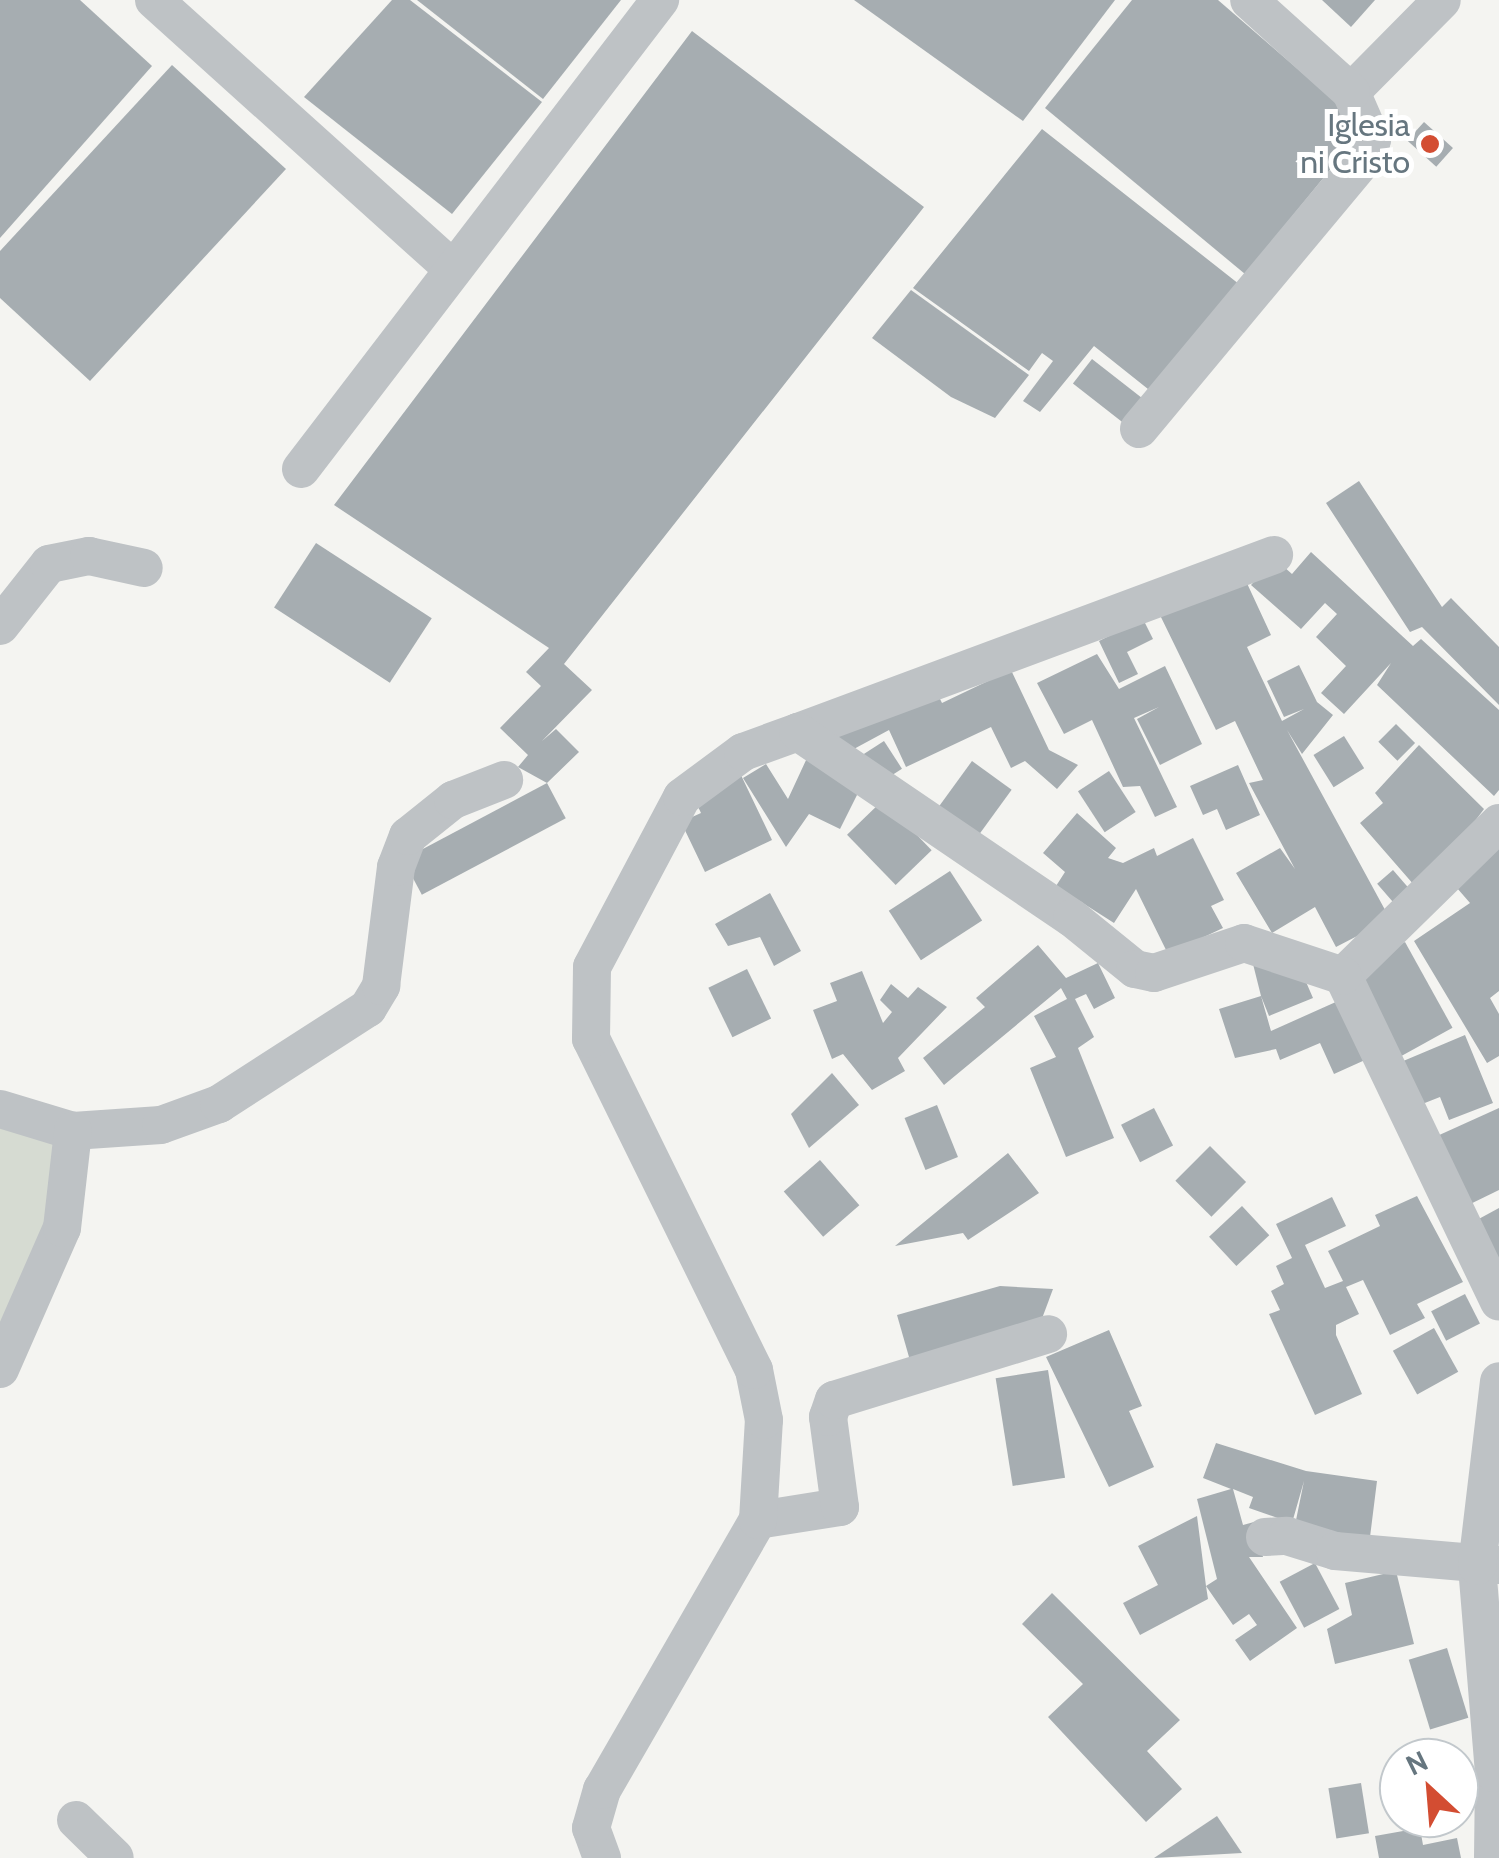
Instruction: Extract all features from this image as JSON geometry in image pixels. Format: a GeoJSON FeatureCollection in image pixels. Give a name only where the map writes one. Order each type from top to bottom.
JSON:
{"type":"FeatureCollection","features":[{"type":"Feature","properties":{"kind":"street"},"geometry":{"type":"LineString","coordinates":[[154,0],[453,269]]}},
{"type":"Feature","properties":{"kind":"street"},"geometry":{"type":"LineString","coordinates":[[301,469],[660,0]]}},
{"type":"Feature","properties":{"kind":"street"},"geometry":{"type":"LineString","coordinates":[[1139,429],[1366,155],[1372,140],[1351,92],[1249,0]]}},
{"type":"Feature","properties":{"kind":"street"},"geometry":{"type":"LineString","coordinates":[[1351,92],[1442,0]]}},
{"type":"Feature","properties":{"kind":"street"},"geometry":{"type":"LineString","coordinates":[[0,626],[49,564],[89,556],[144,568]]}},
{"type":"Feature","properties":{"kind":"street"},"geometry":{"type":"LineString","coordinates":[[602,1858],[591,1828],[602,1790],[758,1520],[764,1420],[754,1370],[591,1038],[592,967],[682,798],[743,752],[1274,556]]}},
{"type":"Feature","properties":{"kind":"street"},"geometry":{"type":"LineString","coordinates":[[798,732],[1072,918],[1135,969],[1154,974],[1244,944],[1343,976],[1499,1302]]}},
{"type":"Feature","properties":{"kind":"street"},"geometry":{"type":"LineString","coordinates":[[0,1110],[73,1131],[161,1125],[219,1104],[368,1008],[381,986],[396,867],[408,836],[453,800],[504,780]]}},
{"type":"Feature","properties":{"kind":"street"},"geometry":{"type":"LineString","coordinates":[[1343,976],[1499,823]]}},
{"type":"Feature","properties":{"kind":"street"},"geometry":{"type":"LineString","coordinates":[[0,1369],[62,1228],[73,1131]]}},
{"type":"Feature","properties":{"kind":"street"},"geometry":{"type":"LineString","coordinates":[[758,1520],[840,1508],[828,1416],[834,1400],[1048,1334]]}},
{"type":"Feature","properties":{"kind":"street"},"geometry":{"type":"LineString","coordinates":[[1493,1858],[1488,1566],[1499,1381]]}},
{"type":"Feature","properties":{"kind":"street"},"geometry":{"type":"LineString","coordinates":[[1264,1537],[1488,1566]]}},
{"type":"Feature","properties":{"kind":"street"},"geometry":{"type":"LineString","coordinates":[[76,1820],[115,1858]]}},
{"type":"Feature","properties":{"kind":"shaded area"},"geometry":{"type":"Polygon","coordinates":[[[0,1109],[73,1131],[0,1369],[0,1109]]]}},
{"type":"Feature","properties":{"kind":"building"},"geometry":{"type":"Polygon","coordinates":[[[0,0],[80,0],[152,66],[0,238],[0,0]]]}},
{"type":"Feature","properties":{"kind":"building"},"geometry":{"type":"Polygon","coordinates":[[[392,0],[410,0],[542,102],[452,214],[304,97],[392,0]]]}},
{"type":"Feature","properties":{"kind":"building"},"geometry":{"type":"Polygon","coordinates":[[[417,0],[621,0],[543,99],[417,0]]]}},
{"type":"Feature","properties":{"kind":"building"},"geometry":{"type":"Polygon","coordinates":[[[854,0],[1115,0],[1023,121],[854,0]]]}},
{"type":"Feature","properties":{"kind":"building"},"geometry":{"type":"Polygon","coordinates":[[[1132,0],[1218,0],[1365,127],[1245,274],[1045,108],[1132,0]]]}},
{"type":"Feature","properties":{"kind":"building"},"geometry":{"type":"Polygon","coordinates":[[[1322,0],[1375,0],[1351,27],[1322,0]]]}},
{"type":"Feature","properties":{"kind":"building"},"geometry":{"type":"Polygon","coordinates":[[[692,31],[924,207],[564,664],[592,690],[542,741],[556,729],[579,752],[547,783],[518,767],[528,755],[500,728],[541,686],[526,672],[549,648],[334,505],[692,31]]]}},
{"type":"Feature","properties":{"kind":"building"},"geometry":{"type":"Polygon","coordinates":[[[172,65],[286,169],[90,381],[0,298],[0,251],[172,65]]]}},
{"type":"Feature","properties":{"kind":"building","name":"Iglesia ni Cristo"},"geometry":{"type":"Polygon","coordinates":[[[1424,122],[1453,148],[1436,167],[1407,141],[1424,122]]]}},
{"type":"Feature","properties":{"kind":"building"},"geometry":{"type":"Polygon","coordinates":[[[1042,129],[1244,288],[1158,397],[1094,346],[1040,412],[1023,401],[1053,361],[1042,353],[1029,371],[913,288],[1042,129]]]}},
{"type":"Feature","properties":{"kind":"building"},"geometry":{"type":"Polygon","coordinates":[[[911,290],[1029,375],[995,418],[951,397],[872,338],[911,290]]]}},
{"type":"Feature","properties":{"kind":"building"},"geometry":{"type":"Polygon","coordinates":[[[1092,359],[1143,399],[1124,423],[1073,383],[1092,359]]]}},
{"type":"Feature","properties":{"kind":"building"},"geometry":{"type":"Polygon","coordinates":[[[1359,481],[1442,607],[1451,598],[1499,647],[1499,705],[1422,627],[1410,632],[1326,503],[1359,481]]]}},
{"type":"Feature","properties":{"kind":"building"},"geometry":{"type":"Polygon","coordinates":[[[316,543],[432,618],[390,683],[274,608],[316,543]]]}},
{"type":"Feature","properties":{"kind":"building"},"geometry":{"type":"Polygon","coordinates":[[[1311,552],[1413,646],[1421,639],[1499,710],[1499,790],[1494,796],[1377,685],[1391,663],[1344,714],[1321,693],[1346,666],[1316,637],[1337,614],[1325,603],[1301,629],[1251,585],[1275,559],[1292,574],[1311,552]]]}},
{"type":"Feature","properties":{"kind":"building"},"geometry":{"type":"Polygon","coordinates":[[[1245,579],[1271,635],[1247,647],[1282,721],[1304,709],[1284,717],[1267,681],[1299,665],[1317,702],[1333,715],[1302,754],[1287,730],[1390,919],[1336,947],[1315,907],[1272,933],[1236,873],[1280,848],[1295,869],[1249,783],[1263,780],[1235,721],[1216,730],[1158,611],[1245,579]]]}},
{"type":"Feature","properties":{"kind":"building"},"geometry":{"type":"Polygon","coordinates":[[[1143,619],[1153,639],[1127,652],[1138,674],[1119,683],[1099,641],[1143,619]]]}},
{"type":"Feature","properties":{"kind":"building"},"geometry":{"type":"Polygon","coordinates":[[[1097,654],[1119,689],[1165,666],[1202,744],[1160,765],[1137,719],[1159,707],[1134,718],[1177,807],[1155,817],[1140,786],[1123,787],[1092,720],[1064,734],[1037,683],[1097,654]]]}},
{"type":"Feature","properties":{"kind":"building"},"geometry":{"type":"Polygon","coordinates":[[[1011,670],[1049,750],[1078,765],[1057,789],[1025,761],[1011,768],[991,727],[906,767],[889,730],[852,750],[819,729],[934,687],[942,703],[1011,670]]]}},
{"type":"Feature","properties":{"kind":"building"},"geometry":{"type":"Polygon","coordinates":[[[1396,724],[1415,743],[1397,761],[1378,742],[1396,724]]]}},
{"type":"Feature","properties":{"kind":"building"},"geometry":{"type":"Polygon","coordinates":[[[1344,736],[1364,768],[1334,787],[1313,755],[1344,736]]]}},
{"type":"Feature","properties":{"kind":"building"},"geometry":{"type":"Polygon","coordinates":[[[884,741],[902,769],[881,782],[863,755],[884,741]]]}},
{"type":"Feature","properties":{"kind":"building"},"geometry":{"type":"Polygon","coordinates":[[[1419,745],[1484,809],[1421,893],[1360,823],[1383,803],[1375,793],[1419,745]]]}},
{"type":"Feature","properties":{"kind":"building"},"geometry":{"type":"Polygon","coordinates":[[[807,758],[863,783],[840,829],[809,814],[786,847],[743,778],[766,764],[788,799],[807,758]]]}},
{"type":"Feature","properties":{"kind":"building"},"geometry":{"type":"Polygon","coordinates":[[[972,761],[1012,790],[974,842],[934,813],[972,761]]]}},
{"type":"Feature","properties":{"kind":"building"},"geometry":{"type":"Polygon","coordinates":[[[1238,765],[1260,815],[1226,830],[1217,809],[1203,815],[1190,786],[1238,765]]]}},
{"type":"Feature","properties":{"kind":"building"},"geometry":{"type":"Polygon","coordinates":[[[739,771],[772,840],[705,872],[681,822],[701,813],[692,794],[739,771]]]}},
{"type":"Feature","properties":{"kind":"building"},"geometry":{"type":"Polygon","coordinates":[[[1109,771],[1136,812],[1105,832],[1078,791],[1109,771]]]}},
{"type":"Feature","properties":{"kind":"building"},"geometry":{"type":"Polygon","coordinates":[[[547,783],[566,818],[422,895],[403,860],[547,783]]]}},
{"type":"Feature","properties":{"kind":"building"},"geometry":{"type":"Polygon","coordinates":[[[883,800],[932,850],[896,885],[847,835],[883,800]]]}},
{"type":"Feature","properties":{"kind":"building"},"geometry":{"type":"Polygon","coordinates":[[[1077,813],[1116,848],[1108,858],[1123,863],[1154,848],[1157,856],[1193,838],[1224,900],[1211,906],[1223,928],[1168,954],[1136,889],[1114,923],[1056,886],[1065,872],[1043,853],[1077,813]]]}},
{"type":"Feature","properties":{"kind":"building"},"geometry":{"type":"Polygon","coordinates":[[[1499,843],[1499,991],[1490,998],[1499,1014],[1499,1056],[1487,1063],[1414,941],[1470,903],[1457,888],[1499,843]]]}},
{"type":"Feature","properties":{"kind":"building"},"geometry":{"type":"Polygon","coordinates":[[[1393,870],[1416,896],[1400,910],[1377,884],[1393,870]]]}},
{"type":"Feature","properties":{"kind":"building"},"geometry":{"type":"Polygon","coordinates":[[[950,871],[982,920],[921,960],[889,911],[950,871]]]}},
{"type":"Feature","properties":{"kind":"building"},"geometry":{"type":"Polygon","coordinates":[[[770,893],[801,951],[774,966],[760,937],[728,946],[715,924],[770,893]]]}},
{"type":"Feature","properties":{"kind":"building"},"geometry":{"type":"Polygon","coordinates":[[[1405,942],[1453,1028],[1400,1057],[1353,971],[1405,942]]]}},
{"type":"Feature","properties":{"kind":"building"},"geometry":{"type":"Polygon","coordinates":[[[1038,945],[1066,978],[1098,963],[1115,998],[1094,1009],[1086,994],[1075,999],[1094,1037],[1078,1048],[1114,1138],[1066,1157],[1030,1068],[1056,1057],[1034,1016],[1067,999],[1061,988],[944,1085],[923,1058],[985,1007],[976,998],[1038,945]]]}},
{"type":"Feature","properties":{"kind":"building"},"geometry":{"type":"Polygon","coordinates":[[[1251,956],[1303,975],[1313,998],[1269,1016],[1251,956]]]}},
{"type":"Feature","properties":{"kind":"building"},"geometry":{"type":"Polygon","coordinates":[[[747,969],[771,1018],[732,1037],[708,988],[747,969]]]}},
{"type":"Feature","properties":{"kind":"building"},"geometry":{"type":"Polygon","coordinates":[[[862,971],[883,1023],[892,1012],[880,1000],[891,984],[908,998],[918,987],[947,1007],[898,1058],[905,1071],[872,1090],[843,1054],[832,1059],[813,1010],[837,1001],[830,983],[862,971]]]}},
{"type":"Feature","properties":{"kind":"building"},"geometry":{"type":"Polygon","coordinates":[[[1261,996],[1271,1031],[1338,1001],[1365,1060],[1334,1074],[1320,1043],[1280,1060],[1276,1049],[1235,1058],[1219,1009],[1261,996]]]}},
{"type":"Feature","properties":{"kind":"building"},"geometry":{"type":"Polygon","coordinates":[[[1465,1035],[1493,1103],[1449,1120],[1440,1097],[1407,1110],[1389,1067],[1465,1035]]]}},
{"type":"Feature","properties":{"kind":"building"},"geometry":{"type":"Polygon","coordinates":[[[832,1073],[859,1105],[809,1148],[791,1114],[832,1073]]]}},
{"type":"Feature","properties":{"kind":"building"},"geometry":{"type":"Polygon","coordinates":[[[937,1105],[958,1157],[926,1170],[905,1118],[937,1105]]]}},
{"type":"Feature","properties":{"kind":"building"},"geometry":{"type":"Polygon","coordinates":[[[1154,1108],[1173,1145],[1140,1162],[1121,1125],[1154,1108]]]}},
{"type":"Feature","properties":{"kind":"building"},"geometry":{"type":"Polygon","coordinates":[[[1499,1108],[1499,1190],[1458,1210],[1426,1141],[1499,1108]]]}},
{"type":"Feature","properties":{"kind":"building"},"geometry":{"type":"Polygon","coordinates":[[[1210,1146],[1246,1182],[1211,1217],[1175,1181],[1210,1146]]]}},
{"type":"Feature","properties":{"kind":"building"},"geometry":{"type":"Polygon","coordinates":[[[1008,1153],[1039,1193],[968,1240],[963,1233],[895,1246],[1008,1153]]]}},
{"type":"Feature","properties":{"kind":"building"},"geometry":{"type":"Polygon","coordinates":[[[820,1160],[859,1205],[823,1237],[784,1191],[820,1160]]]}},
{"type":"Feature","properties":{"kind":"building"},"geometry":{"type":"Polygon","coordinates":[[[1417,1196],[1463,1282],[1417,1304],[1425,1318],[1390,1335],[1363,1280],[1346,1287],[1359,1314],[1336,1325],[1336,1335],[1362,1394],[1315,1415],[1269,1314],[1280,1310],[1271,1291],[1284,1284],[1276,1266],[1292,1258],[1276,1224],[1332,1197],[1346,1226],[1305,1245],[1325,1288],[1343,1281],[1328,1251],[1380,1226],[1375,1215],[1417,1196]]]}},
{"type":"Feature","properties":{"kind":"building"},"geometry":{"type":"Polygon","coordinates":[[[1242,1206],[1269,1235],[1236,1266],[1209,1237],[1242,1206]]]}},
{"type":"Feature","properties":{"kind":"building"},"geometry":{"type":"Polygon","coordinates":[[[1499,1208],[1499,1268],[1475,1221],[1499,1208]]]}},
{"type":"Feature","properties":{"kind":"building"},"geometry":{"type":"Polygon","coordinates":[[[1000,1286],[1053,1289],[1037,1332],[911,1364],[897,1315],[1000,1286]]]}},
{"type":"Feature","properties":{"kind":"building"},"geometry":{"type":"Polygon","coordinates":[[[1465,1294],[1480,1323],[1446,1341],[1431,1311],[1465,1294]]]}},
{"type":"Feature","properties":{"kind":"building"},"geometry":{"type":"Polygon","coordinates":[[[1434,1328],[1458,1372],[1417,1395],[1393,1351],[1434,1328]]]}},
{"type":"Feature","properties":{"kind":"building"},"geometry":{"type":"Polygon","coordinates":[[[1109,1330],[1142,1406],[1129,1411],[1154,1467],[1109,1487],[1046,1357],[1109,1330]]]}},
{"type":"Feature","properties":{"kind":"building"},"geometry":{"type":"Polygon","coordinates":[[[1048,1370],[1065,1478],[1013,1486],[996,1378],[1048,1370]]]}},
{"type":"Feature","properties":{"kind":"building"},"geometry":{"type":"Polygon","coordinates":[[[1216,1443],[1306,1471],[1377,1481],[1369,1545],[1295,1525],[1304,1481],[1292,1523],[1249,1508],[1253,1497],[1233,1489],[1243,1525],[1254,1522],[1263,1557],[1249,1557],[1297,1628],[1250,1661],[1235,1640],[1257,1625],[1249,1614],[1233,1625],[1206,1586],[1217,1579],[1197,1499],[1231,1489],[1203,1478],[1216,1443]]]}},
{"type":"Feature","properties":{"kind":"building"},"geometry":{"type":"Polygon","coordinates":[[[1197,1516],[1208,1599],[1140,1635],[1123,1603],[1158,1585],[1138,1546],[1197,1516]]]}},
{"type":"Feature","properties":{"kind":"building"},"geometry":{"type":"Polygon","coordinates":[[[1315,1563],[1339,1609],[1304,1628],[1280,1582],[1315,1563]]]}},
{"type":"Feature","properties":{"kind":"building"},"geometry":{"type":"Polygon","coordinates":[[[1396,1571],[1414,1644],[1335,1664],[1327,1629],[1352,1615],[1345,1583],[1396,1571]]]}},
{"type":"Feature","properties":{"kind":"building"},"geometry":{"type":"Polygon","coordinates":[[[1052,1593],[1180,1720],[1147,1751],[1182,1789],[1146,1822],[1048,1717],[1083,1684],[1022,1624],[1052,1593]]]}},
{"type":"Feature","properties":{"kind":"building"},"geometry":{"type":"Polygon","coordinates":[[[1447,1648],[1468,1718],[1430,1730],[1409,1660],[1447,1648]]]}},
{"type":"Feature","properties":{"kind":"building"},"geometry":{"type":"Polygon","coordinates":[[[1361,1783],[1369,1833],[1336,1839],[1328,1788],[1361,1783]]]}},
{"type":"Feature","properties":{"kind":"building"},"geometry":{"type":"Polygon","coordinates":[[[1217,1816],[1242,1853],[1154,1858],[1217,1816]]]}},
{"type":"Feature","properties":{"kind":"building"},"geometry":{"type":"Polygon","coordinates":[[[1375,1836],[1422,1838],[1423,1845],[1457,1838],[1461,1858],[1379,1858],[1375,1836]]]}},
{"type":"Feature","properties":{"kind":"place","name":"Iglesia ni Cristo"},"geometry":{"type":"Point","coordinates":[1430,144]}}]}
